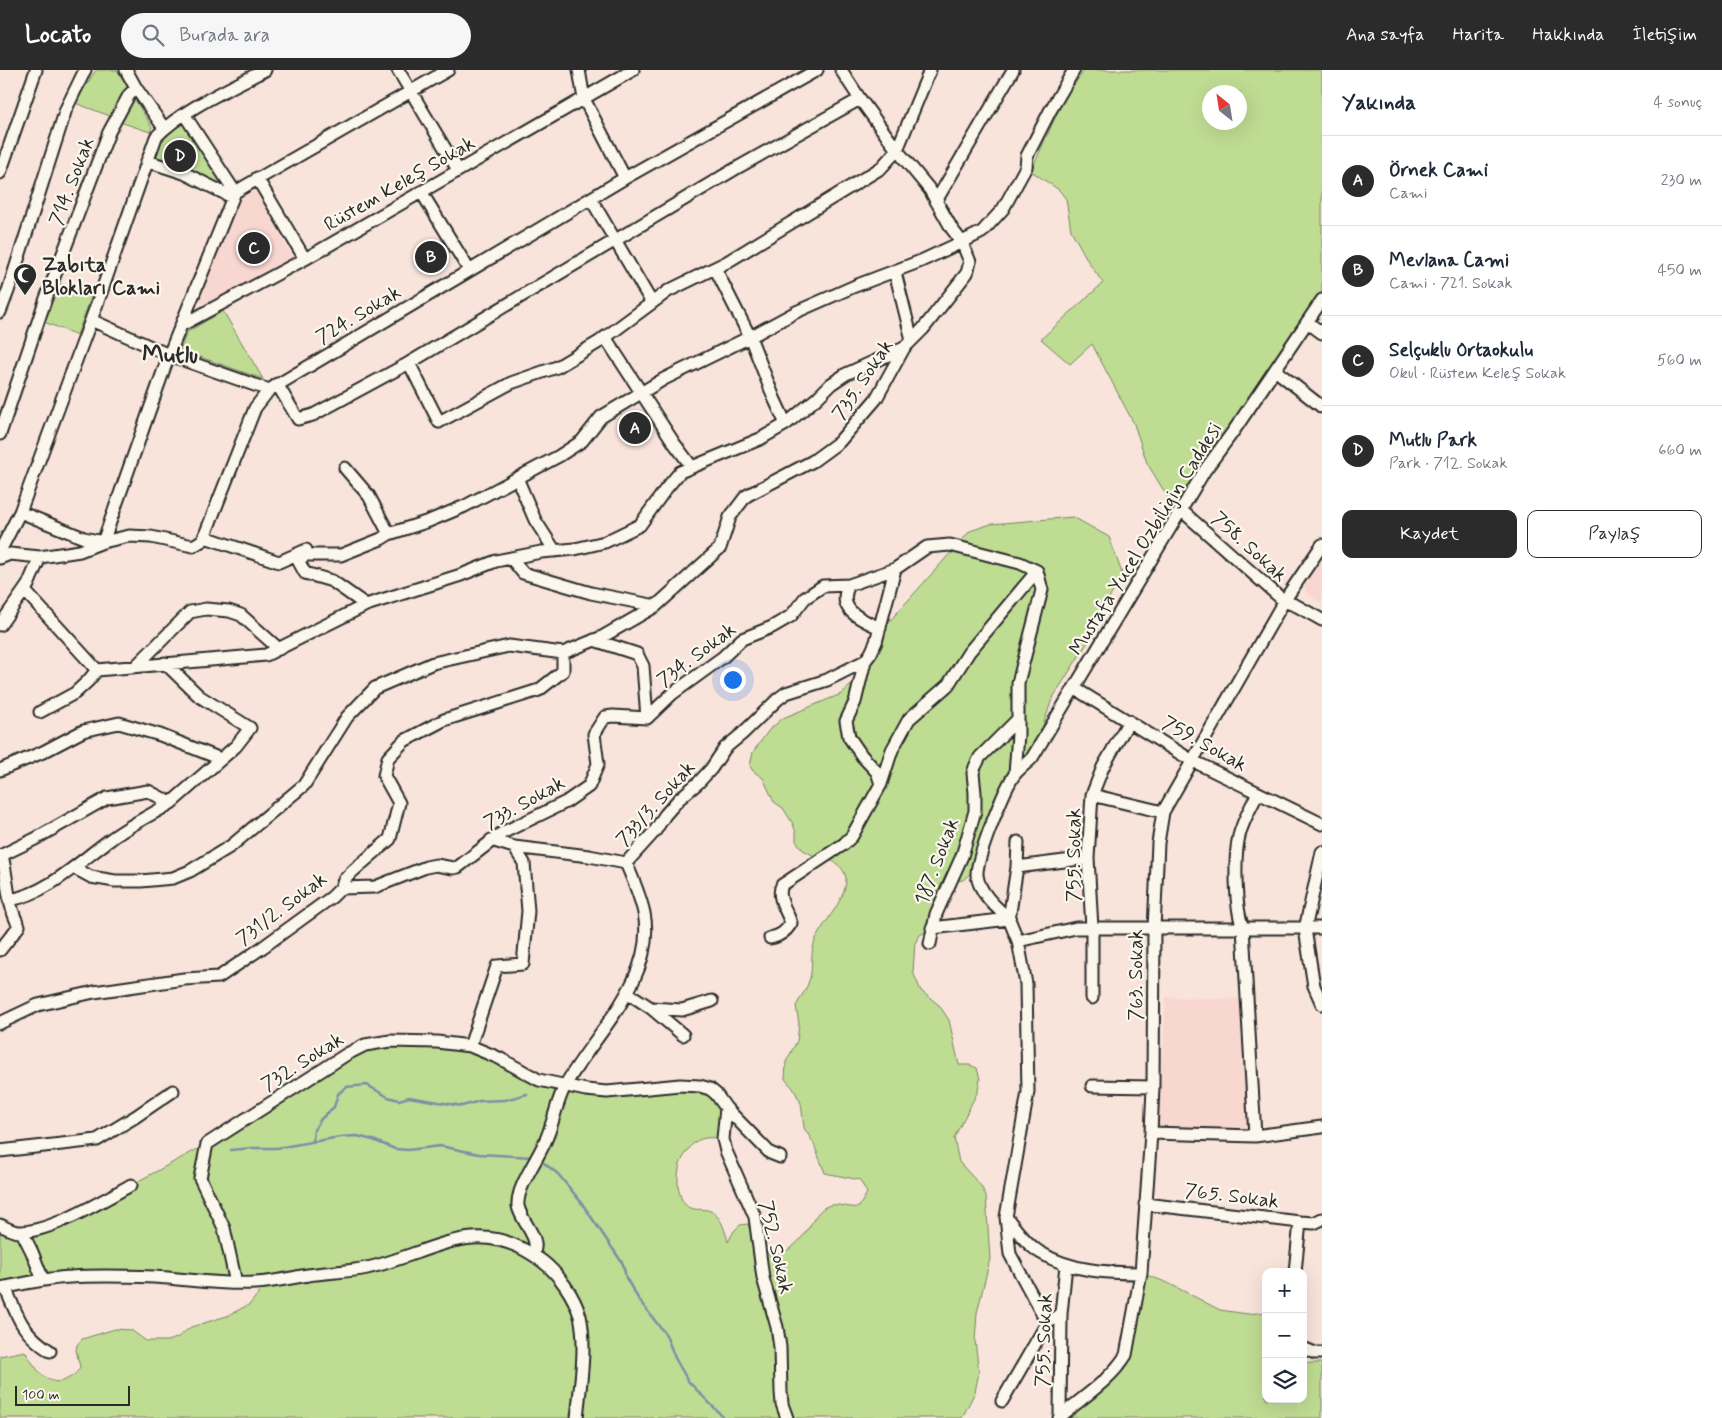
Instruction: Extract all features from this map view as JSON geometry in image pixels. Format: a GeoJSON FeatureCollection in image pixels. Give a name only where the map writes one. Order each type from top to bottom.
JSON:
{"type":"FeatureCollection","features":[{"type":"Feature","properties":{"kind":"street"},"geometry":{"type":"LineString","coordinates":[[0,173],[36,70]]}},
{"type":"Feature","properties":{"kind":"street"},"geometry":{"type":"LineString","coordinates":[[0,312],[4,290],[66,109],[85,70]]}},
{"type":"Feature","properties":{"kind":"street"},"geometry":{"type":"LineString","coordinates":[[126,70],[164,128]]}},
{"type":"Feature","properties":{"kind":"street"},"geometry":{"type":"LineString","coordinates":[[0,551],[20,512],[156,137],[164,128],[184,114],[265,70]]}},
{"type":"Feature","properties":{"kind":"street"},"geometry":{"type":"LineString","coordinates":[[398,70],[458,170]]}},
{"type":"Feature","properties":{"kind":"street"},"geometry":{"type":"LineString","coordinates":[[103,542],[170,355],[233,194],[257,178],[448,70]]}},
{"type":"Feature","properties":{"kind":"street"},"geometry":{"type":"LineString","coordinates":[[578,70],[584,99],[625,178]]}},
{"type":"Feature","properties":{"kind":"street","name":"Rüstem Keleş Sokak"},"geometry":{"type":"LineString","coordinates":[[182,325],[422,193],[458,170],[633,70]]}},
{"type":"Feature","properties":{"kind":"street","name":"724. Sokak"},"geometry":{"type":"LineString","coordinates":[[205,537],[255,408],[273,387],[801,73],[817,70]]}},
{"type":"Feature","properties":{"kind":"street","name":"735. Sokak"},"geometry":{"type":"LineString","coordinates":[[594,640],[656,606],[720,548],[730,517],[746,496],[813,461],[839,442],[876,399],[908,344],[967,273],[970,262],[962,242],[952,229],[930,190],[897,150],[841,70]]}},
{"type":"Feature","properties":{"kind":"street"},"geometry":{"type":"LineString","coordinates":[[409,363],[439,422],[511,383],[558,367],[605,337],[668,291],[715,268],[881,168],[897,150],[930,70]]}},
{"type":"Feature","properties":{"kind":"street"},"geometry":{"type":"LineString","coordinates":[[936,201],[1013,70]]}},
{"type":"Feature","properties":{"kind":"street"},"geometry":{"type":"LineString","coordinates":[[366,605],[332,581],[305,573],[299,562],[301,558],[306,555],[341,554],[465,506],[559,456],[582,441],[602,417],[664,379],[796,312],[855,286],[895,272],[982,232],[1003,209],[1026,166],[1027,156],[1074,70]]}},
{"type":"Feature","properties":{"kind":"street","name":"714. Sokak"},"geometry":{"type":"LineString","coordinates":[[0,434],[45,301],[109,132],[129,95],[136,88]]}},
{"type":"Feature","properties":{"kind":"street"},"geometry":{"type":"LineString","coordinates":[[91,320],[170,355],[273,387],[298,419],[313,415],[409,363],[735,169],[860,99]]}},
{"type":"Feature","properties":{"kind":"street"},"geometry":{"type":"LineString","coordinates":[[184,114],[233,194]]}},
{"type":"Feature","properties":{"kind":"street"},"geometry":{"type":"LineString","coordinates":[[146,162],[184,173],[233,194]]}},
{"type":"Feature","properties":{"kind":"street"},"geometry":{"type":"LineString","coordinates":[[257,178],[305,259]]}},
{"type":"Feature","properties":{"kind":"street"},"geometry":{"type":"LineString","coordinates":[[422,193],[469,270]]}},
{"type":"Feature","properties":{"kind":"street"},"geometry":{"type":"LineString","coordinates":[[591,199],[652,303]]}},
{"type":"Feature","properties":{"kind":"street"},"geometry":{"type":"LineString","coordinates":[[715,268],[750,337],[786,424]]}},
{"type":"Feature","properties":{"kind":"street"},"geometry":{"type":"LineString","coordinates":[[40,712],[75,693],[97,670],[266,656],[366,605],[461,575],[496,561],[574,549],[605,542],[640,526],[664,490],[680,472],[760,439],[786,424],[831,384],[846,374],[908,344],[895,272]]}},
{"type":"Feature","properties":{"kind":"street","name":"Mustafa Yucel Ozbiligin Caddesi"},"geometry":{"type":"LineString","coordinates":[[1015,774],[1032,758],[1205,470],[1322,300]]}},
{"type":"Feature","properties":{"kind":"street"},"geometry":{"type":"LineString","coordinates":[[1307,322],[1322,333]]}},
{"type":"Feature","properties":{"kind":"street"},"geometry":{"type":"LineString","coordinates":[[605,337],[692,467]]}},
{"type":"Feature","properties":{"kind":"street"},"geometry":{"type":"LineString","coordinates":[[1274,370],[1322,407]]}},
{"type":"Feature","properties":{"kind":"street"},"geometry":{"type":"LineString","coordinates":[[345,468],[369,496],[389,534]]}},
{"type":"Feature","properties":{"kind":"street"},"geometry":{"type":"LineString","coordinates":[[517,478],[535,520],[555,551]]}},
{"type":"Feature","properties":{"kind":"street","name":"758. Sokak"},"geometry":{"type":"LineString","coordinates":[[1181,510],[1284,601],[1322,620]]}},
{"type":"Feature","properties":{"kind":"street"},"geometry":{"type":"LineString","coordinates":[[20,512],[84,538],[103,542]]}},
{"type":"Feature","properties":{"kind":"street"},"geometry":{"type":"LineString","coordinates":[[0,558],[10,554],[40,557],[80,551],[103,542],[129,536],[151,537],[193,546],[205,537],[279,562],[305,550],[312,549],[320,556]]}},
{"type":"Feature","properties":{"kind":"street","name":"734. Sokak"},"geometry":{"type":"LineString","coordinates":[[647,718],[672,694],[723,657],[742,639],[772,627],[791,616],[805,598],[823,586],[849,585],[895,569],[927,547],[950,545],[1020,563],[1037,571]]}},
{"type":"Feature","properties":{"kind":"street","name":"763. Sokak"},"geometry":{"type":"LineString","coordinates":[[1059,1417],[1108,1377],[1119,1366],[1126,1355],[1141,1272],[1153,1087],[1154,929],[1158,843],[1163,812],[1284,601],[1322,545]]}},
{"type":"Feature","properties":{"kind":"street"},"geometry":{"type":"LineString","coordinates":[[0,625],[25,591],[40,557]]}},
{"type":"Feature","properties":{"kind":"street"},"geometry":{"type":"LineString","coordinates":[[511,558],[523,573],[590,593],[656,606]]}},
{"type":"Feature","properties":{"kind":"street"},"geometry":{"type":"LineString","coordinates":[[881,784],[877,772],[862,756],[849,737],[846,721],[855,702],[864,661],[871,653],[880,628],[895,569]]}},
{"type":"Feature","properties":{"kind":"street"},"geometry":{"type":"LineString","coordinates":[[1037,571],[1042,590],[1018,683],[1015,774],[996,813],[978,866],[977,875],[986,895],[1009,919],[1018,941],[1026,984],[1028,1092],[1006,1217],[1010,1254],[1047,1324]]}},
{"type":"Feature","properties":{"kind":"street"},"geometry":{"type":"LineString","coordinates":[[770,938],[778,937],[788,929],[791,923],[780,897],[779,890],[782,885],[844,844],[852,836],[881,784],[892,750],[909,719],[948,684],[969,652],[1037,571]]}},
{"type":"Feature","properties":{"kind":"street"},"geometry":{"type":"LineString","coordinates":[[849,585],[845,592],[848,608],[857,618],[880,628]]}},
{"type":"Feature","properties":{"kind":"street"},"geometry":{"type":"LineString","coordinates":[[25,591],[97,670]]}},
{"type":"Feature","properties":{"kind":"street"},"geometry":{"type":"LineString","coordinates":[[136,666],[190,612],[206,608],[241,614],[279,649]]}},
{"type":"Feature","properties":{"kind":"street"},"geometry":{"type":"LineString","coordinates":[[76,867],[91,877],[115,882],[173,878],[190,871],[231,846],[304,784],[347,717],[375,688],[433,663],[509,646],[563,653],[594,640]]}},
{"type":"Feature","properties":{"kind":"street","name":"734. Sokak"},"geometry":{"type":"LineString","coordinates":[[594,640],[637,654],[643,666],[647,718]]}},
{"type":"Feature","properties":{"kind":"street","name":"731/2. Sokak"},"geometry":{"type":"LineString","coordinates":[[0,1023],[38,1005],[94,992],[219,976],[332,897],[353,871],[390,839],[399,803],[384,776],[388,758],[404,741],[444,720],[539,690],[562,671],[563,653]]}},
{"type":"Feature","properties":{"kind":"street","name":"733/3. Sokak"},"geometry":{"type":"LineString","coordinates":[[533,1254],[536,1249],[535,1241],[522,1218],[518,1205],[519,1194],[547,1138],[565,1085],[628,993],[642,953],[646,932],[644,914],[639,894],[626,863],[655,832],[665,815],[678,799],[698,783],[711,769],[725,748],[778,698],[786,693],[827,680],[864,661]]}},
{"type":"Feature","properties":{"kind":"street"},"geometry":{"type":"LineString","coordinates":[[9,900],[40,889],[76,867],[112,838],[171,803],[236,746],[250,728],[200,696],[165,663]]}},
{"type":"Feature","properties":{"kind":"street","name":"759. Sokak"},"geometry":{"type":"LineString","coordinates":[[1074,688],[1192,760],[1322,824]]}},
{"type":"Feature","properties":{"kind":"street","name":"733. Sokak"},"geometry":{"type":"LineString","coordinates":[[341,888],[375,887],[426,867],[436,865],[458,867],[502,833],[566,802],[589,786],[598,764],[594,734],[605,717],[647,718]]}},
{"type":"Feature","properties":{"kind":"street","name":"187. Sokak"},"geometry":{"type":"LineString","coordinates":[[930,944],[936,914],[962,856],[975,811],[973,773],[975,767],[980,757],[1018,719]]}},
{"type":"Feature","properties":{"kind":"street","name":"755. Sokak"},"geometry":{"type":"LineString","coordinates":[[1092,998],[1092,928],[1088,858],[1092,795],[1103,768],[1129,721]]}},
{"type":"Feature","properties":{"kind":"street"},"geometry":{"type":"LineString","coordinates":[[0,770],[43,752],[82,731],[119,724],[160,734],[221,759]]}},
{"type":"Feature","properties":{"kind":"street"},"geometry":{"type":"LineString","coordinates":[[0,950],[19,926],[12,914],[7,873],[1,856],[36,839],[107,798],[148,791],[171,803]]}},
{"type":"Feature","properties":{"kind":"street"},"geometry":{"type":"LineString","coordinates":[[1255,1136],[1243,928],[1238,910],[1236,854],[1239,835],[1258,794]]}},
{"type":"Feature","properties":{"kind":"street"},"geometry":{"type":"LineString","coordinates":[[1092,795],[1163,812]]}},
{"type":"Feature","properties":{"kind":"street"},"geometry":{"type":"LineString","coordinates":[[491,840],[514,847],[589,856],[626,863]]}},
{"type":"Feature","properties":{"kind":"street"},"geometry":{"type":"LineString","coordinates":[[1009,919],[1017,867],[1018,842]]}},
{"type":"Feature","properties":{"kind":"street"},"geometry":{"type":"LineString","coordinates":[[470,1046],[497,966],[523,964],[528,911],[524,863],[514,847]]}},
{"type":"Feature","properties":{"kind":"street"},"geometry":{"type":"LineString","coordinates":[[1322,852],[1305,929],[1314,986],[1322,1004]]}},
{"type":"Feature","properties":{"kind":"street"},"geometry":{"type":"LineString","coordinates":[[1017,867],[1088,858]]}},
{"type":"Feature","properties":{"kind":"street"},"geometry":{"type":"LineString","coordinates":[[932,928],[1009,919]]}},
{"type":"Feature","properties":{"kind":"street"},"geometry":{"type":"LineString","coordinates":[[1018,941],[1076,928],[1322,928]]}},
{"type":"Feature","properties":{"kind":"street"},"geometry":{"type":"LineString","coordinates":[[628,993],[651,1008],[683,1035]]}},
{"type":"Feature","properties":{"kind":"street"},"geometry":{"type":"LineString","coordinates":[[651,1008],[682,1010],[712,1001]]}},
{"type":"Feature","properties":{"kind":"street","name":"732. Sokak"},"geometry":{"type":"LineString","coordinates":[[236,1283],[224,1228],[200,1178],[207,1144],[330,1064],[365,1045],[390,1041],[470,1046],[499,1058],[539,1080],[565,1085]]}},
{"type":"Feature","properties":{"kind":"street"},"geometry":{"type":"LineString","coordinates":[[565,1085],[607,1092],[680,1085],[700,1086],[710,1089],[770,1153],[780,1158]]}},
{"type":"Feature","properties":{"kind":"street"},"geometry":{"type":"LineString","coordinates":[[1092,1086],[1153,1087]]}},
{"type":"Feature","properties":{"kind":"street"},"geometry":{"type":"LineString","coordinates":[[0,1151],[96,1140],[135,1117],[173,1091]]}},
{"type":"Feature","properties":{"kind":"street","name":"752. Sokak"},"geometry":{"type":"LineString","coordinates":[[726,1108],[724,1145],[755,1217],[763,1278],[777,1327],[780,1346],[780,1392],[787,1418]]}},
{"type":"Feature","properties":{"kind":"street"},"geometry":{"type":"LineString","coordinates":[[1151,1133],[1255,1136],[1322,1127]]}},
{"type":"Feature","properties":{"kind":"street"},"geometry":{"type":"LineString","coordinates":[[0,1225],[16,1232],[40,1229],[74,1216],[131,1185]]}},
{"type":"Feature","properties":{"kind":"street","name":"765. Sokak"},"geometry":{"type":"LineString","coordinates":[[1145,1204],[1300,1222],[1318,1221]]}},
{"type":"Feature","properties":{"kind":"street"},"geometry":{"type":"LineString","coordinates":[[1006,1217],[1021,1235],[1040,1252],[1066,1265],[1110,1273],[1141,1272]]}},
{"type":"Feature","properties":{"kind":"street"},"geometry":{"type":"LineString","coordinates":[[1295,1268],[1300,1222]]}},
{"type":"Feature","properties":{"kind":"street"},"geometry":{"type":"LineString","coordinates":[[22,1232],[43,1280]]}},
{"type":"Feature","properties":{"kind":"street"},"geometry":{"type":"LineString","coordinates":[[50,1351],[38,1343],[25,1330],[3,1288],[43,1280],[102,1276],[152,1277],[236,1283],[267,1281],[366,1268],[396,1260],[447,1242],[468,1238],[502,1239],[533,1254],[545,1264],[561,1281],[574,1301],[580,1317],[582,1352],[577,1418]]}},
{"type":"Feature","properties":{"kind":"street","name":"755. Sokak"},"geometry":{"type":"LineString","coordinates":[[1059,1417],[1061,1314],[1066,1265]]}},
{"type":"Feature","properties":{"kind":"street"},"geometry":{"type":"LineString","coordinates":[[1002,1401],[1047,1324],[1061,1314]]}},
{"type":"Feature","properties":{"kind":"street"},"geometry":{"type":"LineString","coordinates":[[1307,1350],[1315,1353],[1322,1353]]}},
{"type":"Feature","properties":{"kind":"shaded area"},"geometry":{"type":"Polygon","coordinates":[[[254,186],[293,258],[209,304],[202,303],[199,300],[199,294],[215,253],[219,251],[220,245],[218,243],[235,203],[246,190],[254,186]]]}},
{"type":"Feature","properties":{"kind":"shaded area"},"geometry":{"type":"Polygon","coordinates":[[[1322,558],[1322,604],[1305,592],[1305,579],[1322,558]]]}},
{"type":"Feature","properties":{"kind":"shaded area"},"geometry":{"type":"Polygon","coordinates":[[[1166,997],[1240,999],[1249,1132],[1158,1130],[1166,997]]]}},
{"type":"Feature","properties":{"kind":"green space"},"geometry":{"type":"Polygon","coordinates":[[[96,70],[117,70],[129,89],[110,116],[75,103],[96,70]]]}},
{"type":"Feature","properties":{"kind":"green space"},"geometry":{"type":"Polygon","coordinates":[[[1085,70],[1322,70],[1322,291],[1179,507],[1167,496],[1147,463],[1134,424],[1092,344],[1070,364],[1041,339],[1103,283],[1089,263],[1071,230],[1066,199],[1059,190],[1031,171],[1064,98],[1085,70]]]}},
{"type":"Feature","properties":{"kind":"green space"},"geometry":{"type":"Polygon","coordinates":[[[134,98],[152,127],[150,132],[120,122],[134,98]]]}},
{"type":"Feature","properties":{"kind":"green space"},"geometry":{"type":"Polygon","coordinates":[[[183,121],[227,187],[224,191],[152,158],[164,136],[183,121]]]}},
{"type":"Feature","properties":{"kind":"green space"},"geometry":{"type":"Polygon","coordinates":[[[58,283],[92,295],[77,335],[44,322],[58,283]]]}},
{"type":"Feature","properties":{"kind":"green space"},"geometry":{"type":"Polygon","coordinates":[[[223,311],[263,379],[180,350],[187,332],[223,311]]]}},
{"type":"Feature","properties":{"kind":"green space"},"geometry":{"type":"Polygon","coordinates":[[[1073,517],[1109,537],[1123,576],[1096,619],[1088,642],[1052,699],[1032,758],[1015,774],[979,866],[963,880],[956,881],[932,928],[920,935],[915,943],[913,972],[921,991],[939,1005],[949,1020],[959,1065],[970,1065],[977,1068],[980,1079],[978,1091],[954,1138],[959,1162],[981,1186],[986,1196],[990,1259],[977,1313],[975,1341],[979,1372],[975,1392],[962,1418],[0,1418],[0,1356],[25,1351],[43,1375],[55,1382],[61,1381],[74,1375],[80,1367],[76,1350],[77,1345],[82,1339],[115,1329],[131,1330],[146,1341],[167,1341],[177,1338],[191,1327],[227,1316],[250,1304],[267,1282],[101,1276],[0,1288],[0,1225],[22,1232],[131,1185],[207,1144],[365,1045],[470,1046],[520,1071],[586,1090],[700,1086],[722,1100],[723,1139],[702,1139],[691,1146],[679,1167],[678,1187],[685,1205],[693,1209],[712,1212],[720,1220],[728,1242],[740,1225],[748,1224],[753,1240],[771,1256],[777,1255],[797,1243],[817,1214],[825,1207],[838,1205],[859,1207],[867,1193],[860,1180],[825,1173],[813,1142],[804,1128],[801,1103],[793,1088],[785,1079],[786,1062],[797,1041],[799,1024],[796,1006],[810,978],[813,945],[840,899],[845,888],[846,877],[841,868],[830,860],[826,862],[803,850],[796,841],[793,824],[783,808],[774,802],[763,778],[753,771],[750,766],[753,752],[769,730],[783,718],[841,694],[868,670],[887,624],[970,531],[991,524],[1073,517]]]}},
{"type":"Feature","properties":{"kind":"green space"},"geometry":{"type":"Polygon","coordinates":[[[1141,1273],[1168,1283],[1220,1310],[1248,1314],[1262,1312],[1262,1403],[1307,1403],[1307,1363],[1322,1363],[1322,1418],[1059,1418],[1119,1366],[1141,1273]]]}},
{"type":"Feature","properties":{"kind":"waterway"},"geometry":{"type":"LineString","coordinates":[[313,1141],[314,1130],[321,1119],[334,1107],[338,1094],[346,1087],[367,1085],[388,1097],[399,1100],[409,1097],[462,1106],[480,1101],[505,1100],[527,1094]]}},
{"type":"Feature","properties":{"kind":"waterway"},"geometry":{"type":"LineString","coordinates":[[231,1150],[277,1148],[340,1137],[357,1136],[395,1149],[408,1150],[440,1146],[479,1154],[532,1157]]}},
{"type":"Feature","properties":{"kind":"waterway"},"geometry":{"type":"LineString","coordinates":[[540,1160],[558,1174],[581,1202],[623,1264],[626,1278],[639,1300],[666,1335],[675,1358],[688,1381],[724,1418]]}},
{"type":"Feature","properties":{"kind":"place","name":"Mutlu Park"},"geometry":{"type":"Point","coordinates":[180,156]}},
{"type":"Feature","properties":{"kind":"place","name":"Selçuklu Ortaokulu"},"geometry":{"type":"Point","coordinates":[254,248]}},
{"type":"Feature","properties":{"kind":"place","name":"Mevlana Cami"},"geometry":{"type":"Point","coordinates":[431,257]}},
{"type":"Feature","properties":{"kind":"place","name":"Zabıta Blokları Cami"},"geometry":{"type":"Point","coordinates":[25,296]}},
{"type":"Feature","properties":{"kind":"place","name":"Örnek Cami"},"geometry":{"type":"Point","coordinates":[635,428]}},
{"type":"Feature","properties":{"kind":"district","name":"Mutlu"},"geometry":{"type":"Point","coordinates":[170,353]}}]}
